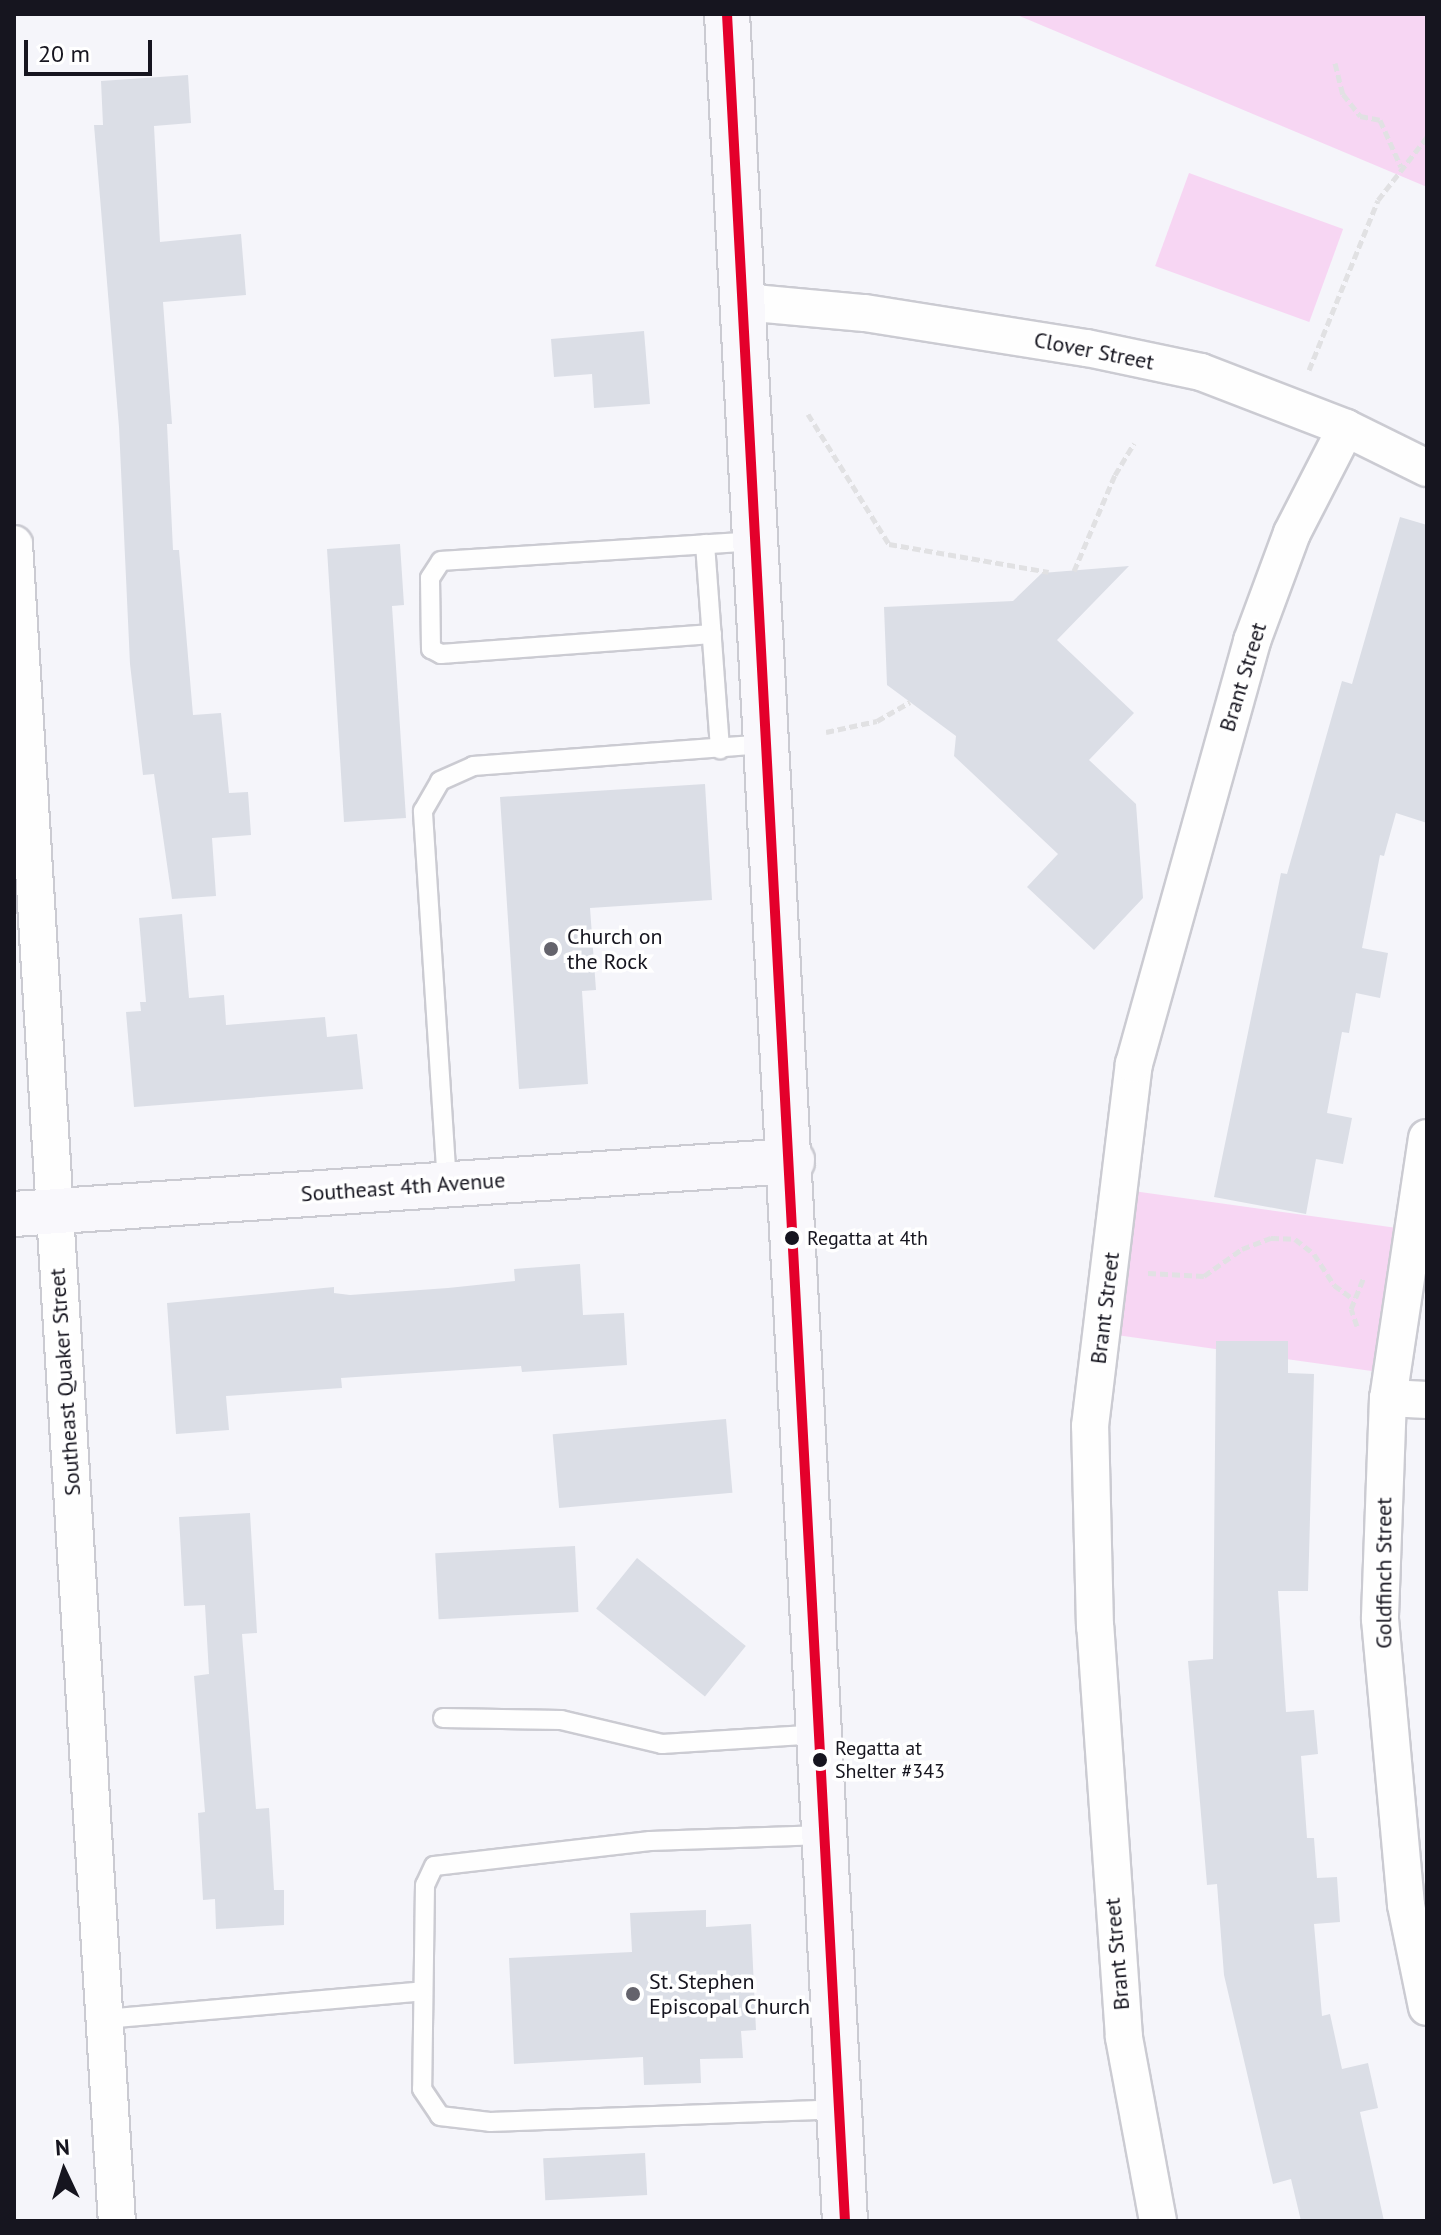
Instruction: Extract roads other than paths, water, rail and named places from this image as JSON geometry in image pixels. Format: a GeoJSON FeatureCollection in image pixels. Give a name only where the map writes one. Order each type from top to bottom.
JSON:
{"type":"FeatureCollection","features":[{"type":"Feature","properties":{"kind":"main road"},"geometry":{"type":"LineString","coordinates":[[727,14],[792,1161],[845,2221]]}},
{"type":"Feature","properties":{"kind":"main road","name":"Southeast 4th Avenue"},"geometry":{"type":"LineString","coordinates":[[34,1212],[792,1161]]}},
{"type":"Feature","properties":{"kind":"street","name":"Clover Street"},"geometry":{"type":"LineString","coordinates":[[743,302],[865,313],[1115,354],[1201,372],[1346,428],[1427,468]]}},
{"type":"Feature","properties":{"kind":"street","name":"Brant Street"},"geometry":{"type":"LineString","coordinates":[[1158,2221],[1124,2037],[1095,1627],[1090,1426],[1134,1064],[1252,641],[1292,533],[1346,428]]}},
{"type":"Feature","properties":{"kind":"street","name":"Southeast Quaker Street"},"geometry":{"type":"LineString","coordinates":[[14,544],[34,1212],[105,2019],[117,2221]]}},
{"type":"Feature","properties":{"kind":"street","name":"Goldfinch Street"},"geometry":{"type":"LineString","coordinates":[[1427,1138],[1388,1398],[1380,1619],[1406,1905],[1427,2007]]}},
{"type":"Feature","properties":{"kind":"street"},"geometry":{"type":"LineString","coordinates":[[1388,1398],[1427,1400]]}},
{"type":"Feature","properties":{"kind":"lane"},"geometry":{"type":"LineString","coordinates":[[712,634],[441,654],[431,649],[430,578],[441,561],[756,541]]}},
{"type":"Feature","properties":{"kind":"lane"},"geometry":{"type":"LineString","coordinates":[[705,544],[720,749]]}},
{"type":"Feature","properties":{"kind":"lane"},"geometry":{"type":"LineString","coordinates":[[447,1184],[423,811],[440,781],[473,766],[767,744]]}},
{"type":"Feature","properties":{"kind":"lane"},"geometry":{"type":"LineString","coordinates":[[443,1718],[561,1720],[662,1744],[819,1734]]}},
{"type":"Feature","properties":{"kind":"lane"},"geometry":{"type":"LineString","coordinates":[[824,1835],[650,1841],[434,1866],[425,1885],[422,2089],[440,2116],[490,2122],[839,2109]]}},
{"type":"Feature","properties":{"kind":"lane"},"geometry":{"type":"LineString","coordinates":[[105,2019],[423,1991]]}},
{"type":"Feature","properties":{"kind":"place","name":"Church on the Rock"},"geometry":{"type":"Point","coordinates":[551,949]}},
{"type":"Feature","properties":{"kind":"place","name":"Regatta at 4th"},"geometry":{"type":"Point","coordinates":[792,1238]}},
{"type":"Feature","properties":{"kind":"place","name":"Regatta at Shelter #343"},"geometry":{"type":"Point","coordinates":[820,1760]}},
{"type":"Feature","properties":{"kind":"place","name":"St. Stephen Episcopal Church"},"geometry":{"type":"Point","coordinates":[633,1994]}}]}
